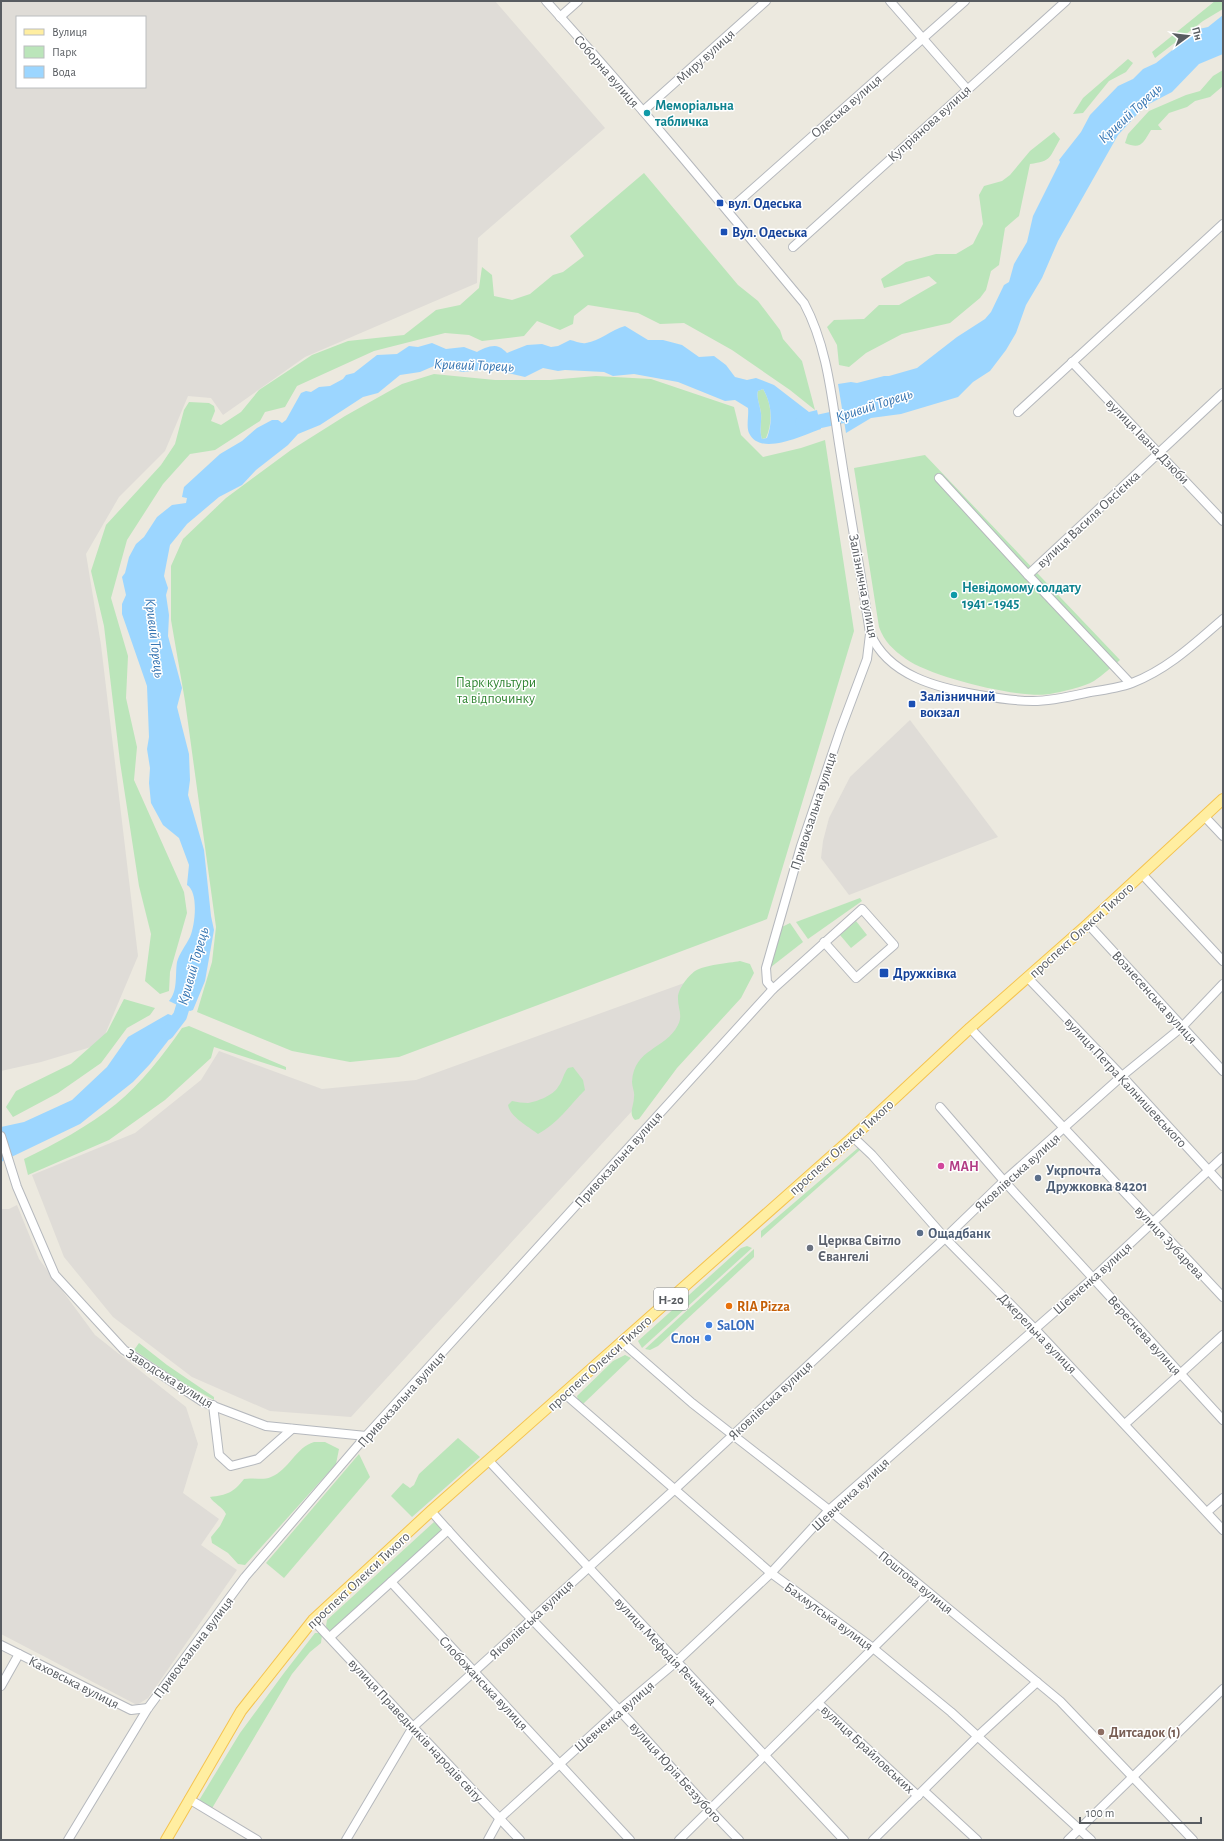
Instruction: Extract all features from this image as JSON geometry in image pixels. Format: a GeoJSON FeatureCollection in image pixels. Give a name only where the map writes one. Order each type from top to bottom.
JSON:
{"type":"FeatureCollection","features":[{"type":"Feature","properties":{"kind":"main road","name":"проспект Олекси Тихого"},"geometry":{"type":"LineString","coordinates":[[166,1840],[241,1711],[313,1620],[432,1511],[853,1137],[970,1028],[1088,924],[1223,799]]}},
{"type":"Feature","properties":{"kind":"street","name":"Соборна вулиця"},"geometry":{"type":"LineString","coordinates":[[546,1],[643,111],[804,303],[819,336],[829,375]]}},
{"type":"Feature","properties":{"kind":"street"},"geometry":{"type":"LineString","coordinates":[[560,17],[578,1]]}},
{"type":"Feature","properties":{"kind":"street","name":"Миру вулиця"},"geometry":{"type":"LineString","coordinates":[[643,111],[766,1]]}},
{"type":"Feature","properties":{"kind":"street"},"geometry":{"type":"LineString","coordinates":[[890,1],[966,89]]}},
{"type":"Feature","properties":{"kind":"street","name":"Одеська вулиця"},"geometry":{"type":"LineString","coordinates":[[728,211],[965,1]]}},
{"type":"Feature","properties":{"kind":"street","name":"Купріянова вулиця"},"geometry":{"type":"LineString","coordinates":[[793,247],[966,89],[1066,1]]}},
{"type":"Feature","properties":{"kind":"street"},"geometry":{"type":"LineString","coordinates":[[1018,412],[1223,224]]}},
{"type":"Feature","properties":{"kind":"street","name":"вулиця Івана Дзюби"},"geometry":{"type":"LineString","coordinates":[[1072,362],[1223,521]]}},
{"type":"Feature","properties":{"kind":"street","name":"Залізнична вулиця"},"geometry":{"type":"LineString","coordinates":[[829,375],[840,455],[870,633],[883,655],[903,671],[931,684],[952,690],[989,697],[1034,701],[1066,697],[1130,683],[1166,666],[1223,619]]}},
{"type":"Feature","properties":{"kind":"street","name":"вулиця Василя Овсієнка"},"geometry":{"type":"LineString","coordinates":[[1130,683],[1028,575],[1223,393]]}},
{"type":"Feature","properties":{"kind":"street"},"geometry":{"type":"LineString","coordinates":[[939,478],[1028,575]]}},
{"type":"Feature","properties":{"kind":"street","name":"Привокзальна вулиця"},"geometry":{"type":"LineString","coordinates":[[772,989],[767,982],[766,968],[777,926],[810,819],[840,731],[867,659],[870,633]]}},
{"type":"Feature","properties":{"kind":"street"},"geometry":{"type":"LineString","coordinates":[[1204,816],[1223,836]]}},
{"type":"Feature","properties":{"kind":"street"},"geometry":{"type":"LineString","coordinates":[[1142,874],[1223,961]]}},
{"type":"Feature","properties":{"kind":"street","name":"Привокзальна вулиця"},"geometry":{"type":"LineString","coordinates":[[68,1840],[95,1792],[148,1708],[245,1577],[366,1436],[772,989],[824,942],[862,909],[894,945],[856,978],[824,942]]}},
{"type":"Feature","properties":{"kind":"street","name":"Вознесенська вулиця"},"geometry":{"type":"LineString","coordinates":[[1088,924],[1223,1071]]}},
{"type":"Feature","properties":{"kind":"street","name":"вулиця Петра Калнишевського"},"geometry":{"type":"LineString","coordinates":[[1028,978],[1122,1076],[1223,1186]]}},
{"type":"Feature","properties":{"kind":"street","name":"Яковлівська вулиця"},"geometry":{"type":"LineString","coordinates":[[346,1840],[413,1728],[531,1618],[674,1490],[945,1238],[1004,1181],[1122,1076],[1182,1027],[1223,984]]}},
{"type":"Feature","properties":{"kind":"street","name":"вулиця Зубарева"},"geometry":{"type":"LineString","coordinates":[[970,1028],[1223,1298]]}},
{"type":"Feature","properties":{"kind":"street","name":"Вереснева вулиця"},"geometry":{"type":"LineString","coordinates":[[940,1107],[1004,1181],[1223,1420]]}},
{"type":"Feature","properties":{"kind":"street","name":"Заводська вулиця"},"geometry":{"type":"LineString","coordinates":[[1,1136],[17,1187],[56,1275],[124,1350],[203,1402],[266,1426],[366,1436]]}},
{"type":"Feature","properties":{"kind":"street","name":"Джерельна вулиця"},"geometry":{"type":"LineString","coordinates":[[853,1137],[872,1155],[945,1238],[1035,1329],[1223,1530]]}},
{"type":"Feature","properties":{"kind":"street","name":"Шевченка вулиця"},"geometry":{"type":"LineString","coordinates":[[488,1840],[500,1818],[619,1710],[676,1662],[771,1573],[828,1510],[1094,1278],[1223,1157]]}},
{"type":"Feature","properties":{"kind":"street"},"geometry":{"type":"LineString","coordinates":[[1125,1424],[1223,1335]]}},
{"type":"Feature","properties":{"kind":"street","name":"Поштова вулиця"},"geometry":{"type":"LineString","coordinates":[[622,1342],[692,1403],[828,1510],[1060,1701],[1193,1840]]}},
{"type":"Feature","properties":{"kind":"street","name":"Бахмутська вулиця"},"geometry":{"type":"LineString","coordinates":[[565,1394],[771,1573],[873,1648],[978,1736],[1091,1840]]}},
{"type":"Feature","properties":{"kind":"street"},"geometry":{"type":"LineString","coordinates":[[213,1405],[219,1455],[231,1466],[258,1460],[292,1429]]}},
{"type":"Feature","properties":{"kind":"street","name":"вулиця Мефодія Речмана"},"geometry":{"type":"LineString","coordinates":[[489,1461],[844,1840]]}},
{"type":"Feature","properties":{"kind":"street"},"geometry":{"type":"LineString","coordinates":[[1207,1512],[1223,1498]]}},
{"type":"Feature","properties":{"kind":"street","name":"вулиця Юрія Беззубого"},"geometry":{"type":"LineString","coordinates":[[432,1511],[448,1530],[619,1710],[710,1811],[739,1840]]}},
{"type":"Feature","properties":{"kind":"street"},"geometry":{"type":"LineString","coordinates":[[330,1638],[448,1530]]}},
{"type":"Feature","properties":{"kind":"street","name":"Слобожанська вулиця"},"geometry":{"type":"LineString","coordinates":[[391,1582],[630,1840]]}},
{"type":"Feature","properties":{"kind":"street"},"geometry":{"type":"LineString","coordinates":[[679,1840],[929,1593]]}},
{"type":"Feature","properties":{"kind":"street","name":"вулиця Праведників народів світу"},"geometry":{"type":"LineString","coordinates":[[313,1620],[520,1840]]}},
{"type":"Feature","properties":{"kind":"street","name":"Каховська вулиця"},"geometry":{"type":"LineString","coordinates":[[1,1645],[131,1710],[148,1708]]}},
{"type":"Feature","properties":{"kind":"street"},"geometry":{"type":"LineString","coordinates":[[1,1686],[19,1654]]}},
{"type":"Feature","properties":{"kind":"street"},"geometry":{"type":"LineString","coordinates":[[873,1840],[978,1736],[1037,1682]]}},
{"type":"Feature","properties":{"kind":"street"},"geometry":{"type":"LineString","coordinates":[[1068,1840],[1223,1689]]}},
{"type":"Feature","properties":{"kind":"street","name":"вулиця Брайловських"},"geometry":{"type":"LineString","coordinates":[[818,1703],[977,1840]]}},
{"type":"Feature","properties":{"kind":"street"},"geometry":{"type":"LineString","coordinates":[[189,1799],[257,1840]]}},
{"type":"Feature","properties":{"kind":"shaded area"},"geometry":{"type":"Polygon","coordinates":[[[1,1],[495,1],[605,128],[478,238],[477,283],[305,357],[223,415],[211,398],[188,396],[165,451],[119,497],[86,554],[101,645],[138,956],[101,1044],[41,1062],[1,1071],[1,1]]]}},
{"type":"Feature","properties":{"kind":"shaded area"},"geometry":{"type":"Polygon","coordinates":[[[910,720],[998,837],[849,895],[821,858],[823,841],[829,818],[850,777],[910,720]]]}},
{"type":"Feature","properties":{"kind":"shaded area"},"geometry":{"type":"Polygon","coordinates":[[[734,965],[746,987],[351,1417],[270,1411],[192,1377],[113,1317],[64,1257],[32,1175],[135,1133],[201,1080],[219,1051],[322,1089],[416,1080],[734,965]]]}},
{"type":"Feature","properties":{"kind":"shaded area"},"geometry":{"type":"Polygon","coordinates":[[[17,1205],[39,1259],[95,1335],[186,1407],[198,1444],[183,1493],[219,1519],[201,1545],[237,1570],[148,1698],[137,1705],[1,1634],[1,1209],[9,1209],[17,1205]]]}},
{"type":"Feature","properties":{"kind":"green space"},"geometry":{"type":"Polygon","coordinates":[[[1215,1],[1223,1],[1223,9],[1203,21],[1155,58],[1152,52],[1215,1]]]}},
{"type":"Feature","properties":{"kind":"green space"},"geometry":{"type":"Polygon","coordinates":[[[1128,59],[1133,63],[1126,72],[1109,81],[1083,113],[1073,114],[1083,98],[1128,59]]]}},
{"type":"Feature","properties":{"kind":"green space"},"geometry":{"type":"Polygon","coordinates":[[[1223,70],[1223,86],[1210,97],[1195,101],[1187,107],[1169,113],[1158,125],[1162,130],[1151,130],[1141,144],[1135,146],[1125,143],[1128,134],[1149,111],[1186,95],[1200,91],[1213,76],[1223,70]]]}},
{"type":"Feature","properties":{"kind":"green space"},"geometry":{"type":"Polygon","coordinates":[[[1054,132],[1060,139],[1049,158],[1042,162],[1030,164],[1019,216],[1005,228],[999,265],[991,271],[986,290],[980,298],[950,323],[902,334],[866,353],[849,367],[839,365],[837,345],[827,327],[834,320],[864,319],[879,305],[899,305],[937,283],[929,276],[884,288],[881,279],[906,262],[936,254],[956,254],[973,244],[983,224],[979,195],[984,186],[1002,181],[1010,175],[1030,151],[1054,132]]]}},
{"type":"Feature","properties":{"kind":"green space"},"geometry":{"type":"Polygon","coordinates":[[[644,173],[738,285],[758,301],[780,330],[783,339],[802,361],[815,410],[790,390],[732,350],[684,323],[660,324],[638,313],[588,305],[574,316],[573,324],[560,330],[537,321],[524,336],[482,341],[469,335],[445,333],[374,351],[297,386],[285,407],[265,412],[260,421],[215,450],[190,454],[163,484],[127,540],[111,598],[128,656],[126,698],[137,747],[134,780],[184,892],[187,913],[170,972],[169,991],[160,994],[145,981],[151,934],[139,886],[120,762],[104,626],[91,571],[106,525],[161,465],[175,444],[184,410],[189,402],[209,403],[214,406],[215,411],[211,421],[221,425],[241,412],[259,390],[312,355],[348,341],[404,335],[436,310],[460,305],[479,288],[482,267],[492,275],[494,296],[512,300],[530,294],[553,275],[563,272],[584,256],[570,236],[644,173]]]}},
{"type":"Feature","properties":{"kind":"green space","name":"Парк культури та відпочинку"},"geometry":{"type":"Polygon","coordinates":[[[434,374],[495,380],[550,380],[596,376],[651,379],[734,407],[741,435],[763,457],[801,448],[825,440],[854,631],[767,919],[399,1057],[350,1062],[292,1051],[197,1012],[212,962],[216,927],[185,701],[171,620],[171,566],[183,539],[226,498],[291,450],[345,416],[402,384],[434,374]]]}},
{"type":"Feature","properties":{"kind":"green space"},"geometry":{"type":"Polygon","coordinates":[[[763,389],[770,407],[770,426],[766,438],[762,439],[758,391],[763,389]]]}},
{"type":"Feature","properties":{"kind":"green space"},"geometry":{"type":"Polygon","coordinates":[[[925,455],[1120,660],[1090,683],[1060,692],[1036,695],[997,690],[935,673],[906,659],[890,645],[879,627],[854,468],[925,455]]]}},
{"type":"Feature","properties":{"kind":"green space"},"geometry":{"type":"Polygon","coordinates":[[[860,898],[862,901],[808,939],[796,922],[860,898]]]}},
{"type":"Feature","properties":{"kind":"green space"},"geometry":{"type":"Polygon","coordinates":[[[856,921],[867,935],[851,948],[840,935],[856,921]]]}},
{"type":"Feature","properties":{"kind":"green space"},"geometry":{"type":"Polygon","coordinates":[[[790,923],[803,942],[769,967],[780,928],[790,923]]]}},
{"type":"Feature","properties":{"kind":"green space"},"geometry":{"type":"Polygon","coordinates":[[[740,961],[750,964],[754,973],[741,998],[677,1068],[639,1119],[635,1120],[632,1115],[634,1095],[632,1082],[634,1071],[638,1062],[651,1050],[666,1040],[678,1025],[680,1015],[678,995],[686,980],[692,973],[699,969],[740,961]]]}},
{"type":"Feature","properties":{"kind":"green space"},"geometry":{"type":"Polygon","coordinates":[[[124,999],[155,1008],[150,1015],[127,1028],[101,1063],[58,1093],[13,1117],[6,1107],[16,1091],[71,1064],[107,1032],[124,999]]]}},
{"type":"Feature","properties":{"kind":"green space"},"geometry":{"type":"Polygon","coordinates":[[[189,1026],[286,1067],[286,1070],[214,1047],[211,1058],[165,1100],[109,1140],[28,1175],[24,1159],[72,1134],[95,1120],[116,1104],[152,1068],[182,1028],[189,1026]]]}},
{"type":"Feature","properties":{"kind":"green space"},"geometry":{"type":"Polygon","coordinates":[[[573,1067],[583,1080],[585,1090],[563,1114],[545,1130],[538,1134],[520,1121],[509,1109],[508,1105],[512,1101],[528,1103],[540,1100],[553,1093],[560,1085],[568,1068],[573,1067]]]}},
{"type":"Feature","properties":{"kind":"green space"},"geometry":{"type":"Polygon","coordinates":[[[858,1148],[860,1150],[761,1238],[761,1231],[858,1148]]]}},
{"type":"Feature","properties":{"kind":"green space"},"geometry":{"type":"Polygon","coordinates":[[[747,1246],[752,1248],[642,1348],[638,1341],[741,1248],[747,1246]]]}},
{"type":"Feature","properties":{"kind":"green space"},"geometry":{"type":"Polygon","coordinates":[[[754,1249],[754,1257],[658,1346],[650,1350],[645,1349],[754,1249]]]}},
{"type":"Feature","properties":{"kind":"green space"},"geometry":{"type":"Polygon","coordinates":[[[139,1343],[167,1365],[214,1397],[214,1400],[183,1383],[134,1350],[139,1343]]]}},
{"type":"Feature","properties":{"kind":"green space"},"geometry":{"type":"Polygon","coordinates":[[[625,1355],[631,1358],[583,1404],[578,1400],[577,1396],[613,1361],[625,1355]]]}},
{"type":"Feature","properties":{"kind":"green space"},"geometry":{"type":"Polygon","coordinates":[[[458,1438],[480,1457],[412,1517],[391,1496],[403,1483],[410,1488],[414,1485],[419,1474],[458,1438]]]}},
{"type":"Feature","properties":{"kind":"green space"},"geometry":{"type":"Polygon","coordinates":[[[314,1442],[325,1442],[339,1449],[336,1464],[245,1565],[238,1564],[228,1553],[212,1543],[211,1537],[220,1526],[226,1514],[210,1497],[221,1495],[233,1490],[244,1479],[264,1479],[277,1474],[297,1453],[314,1442]]]}},
{"type":"Feature","properties":{"kind":"green space"},"geometry":{"type":"Polygon","coordinates":[[[359,1454],[370,1477],[284,1578],[266,1563],[359,1454]]]}},
{"type":"Feature","properties":{"kind":"green space"},"geometry":{"type":"Polygon","coordinates":[[[434,1522],[441,1528],[440,1533],[331,1631],[328,1630],[326,1626],[327,1620],[434,1522]]]}},
{"type":"Feature","properties":{"kind":"green space"},"geometry":{"type":"Polygon","coordinates":[[[315,1633],[322,1635],[321,1643],[310,1652],[292,1674],[211,1810],[198,1802],[240,1733],[315,1633]]]}},
{"type":"Feature","properties":{"kind":"water"},"geometry":{"type":"Polygon","coordinates":[[[1223,15],[1223,54],[1199,64],[1172,92],[1145,106],[1118,135],[1058,241],[1042,278],[1026,305],[1016,333],[1006,350],[990,371],[973,382],[958,397],[901,414],[871,418],[846,433],[838,384],[851,382],[857,383],[917,368],[957,337],[985,319],[991,312],[1004,285],[1009,282],[1014,264],[1027,242],[1033,216],[1060,162],[1059,160],[1081,132],[1090,115],[1118,86],[1133,79],[1143,69],[1156,63],[1199,29],[1208,27],[1223,15]]]}},
{"type":"Feature","properties":{"kind":"water"},"geometry":{"type":"Polygon","coordinates":[[[625,326],[648,340],[663,340],[682,345],[699,357],[714,356],[726,365],[735,377],[747,380],[756,378],[774,385],[809,412],[817,410],[821,429],[782,442],[772,444],[762,443],[755,440],[749,433],[748,408],[735,400],[725,401],[678,382],[634,374],[613,376],[604,372],[558,371],[543,368],[525,377],[490,369],[463,372],[434,366],[420,372],[400,375],[378,393],[363,397],[320,425],[298,434],[288,445],[256,470],[242,485],[219,497],[187,524],[170,545],[164,576],[168,588],[166,595],[169,615],[168,636],[182,688],[177,707],[189,754],[190,780],[188,795],[204,850],[211,916],[214,930],[205,981],[193,1010],[190,1011],[169,1001],[174,993],[178,959],[192,932],[195,902],[191,889],[187,885],[189,865],[179,838],[163,825],[151,803],[149,783],[150,768],[147,749],[149,737],[147,686],[122,614],[122,604],[126,595],[122,577],[125,573],[129,557],[136,544],[144,537],[157,517],[172,505],[186,503],[187,498],[182,497],[184,487],[220,454],[242,441],[257,428],[272,420],[278,420],[282,423],[286,420],[301,393],[306,391],[311,392],[319,387],[330,386],[343,379],[346,375],[354,373],[377,355],[397,354],[409,346],[418,347],[432,343],[446,349],[464,347],[477,352],[488,347],[497,346],[507,353],[527,345],[542,344],[551,347],[558,346],[570,340],[582,343],[591,342],[625,326]],[[763,389],[758,391],[762,439],[767,438],[771,419],[770,407],[763,389]]]}},
{"type":"Feature","properties":{"kind":"water"},"geometry":{"type":"Polygon","coordinates":[[[168,1014],[184,1020],[150,1064],[133,1082],[80,1124],[1,1162],[1,1127],[24,1122],[72,1100],[107,1067],[128,1037],[168,1014]]]}},
{"type":"Feature","properties":{"kind":"waterway","name":"Кривий Торець"},"geometry":{"type":"LineString","coordinates":[[802,422],[812,423],[862,412]]}},
{"type":"Feature","properties":{"kind":"waterway","name":"Кривий Торець"},"geometry":{"type":"LineString","coordinates":[[167,1033],[180,1016],[188,990]]}},
{"type":"Feature","properties":{"kind":"place","name":"Меморіальна табличка"},"geometry":{"type":"Point","coordinates":[647,113]}},
{"type":"Feature","properties":{"kind":"place","name":"вул. Одеська"},"geometry":{"type":"Point","coordinates":[720,203]}},
{"type":"Feature","properties":{"kind":"place","name":"Вул. Одеська"},"geometry":{"type":"Point","coordinates":[724,232]}},
{"type":"Feature","properties":{"kind":"place","name":"Невідомому солдату 1941 - 1945"},"geometry":{"type":"Point","coordinates":[954,595]}},
{"type":"Feature","properties":{"kind":"place","name":"Залізничний вокзал"},"geometry":{"type":"Point","coordinates":[912,704]}},
{"type":"Feature","properties":{"kind":"place","name":"Дружківка"},"geometry":{"type":"Point","coordinates":[884,973]}},
{"type":"Feature","properties":{"kind":"place","name":"МАН"},"geometry":{"type":"Point","coordinates":[941,1166]}},
{"type":"Feature","properties":{"kind":"place","name":"Укрпочта Дружковка 84201"},"geometry":{"type":"Point","coordinates":[1038,1178]}},
{"type":"Feature","properties":{"kind":"place","name":"Ощадбанк"},"geometry":{"type":"Point","coordinates":[920,1233]}},
{"type":"Feature","properties":{"kind":"place","name":"Церква Світло Євангелі"},"geometry":{"type":"Point","coordinates":[810,1248]}},
{"type":"Feature","properties":{"kind":"place","name":"RIA Pizza"},"geometry":{"type":"Point","coordinates":[729,1306]}},
{"type":"Feature","properties":{"kind":"place","name":"SaLON"},"geometry":{"type":"Point","coordinates":[709,1325]}},
{"type":"Feature","properties":{"kind":"place","name":"Слон"},"geometry":{"type":"Point","coordinates":[708,1338]}},
{"type":"Feature","properties":{"kind":"place","name":"Дитсадок (1)"},"geometry":{"type":"Point","coordinates":[1101,1732]}}]}
